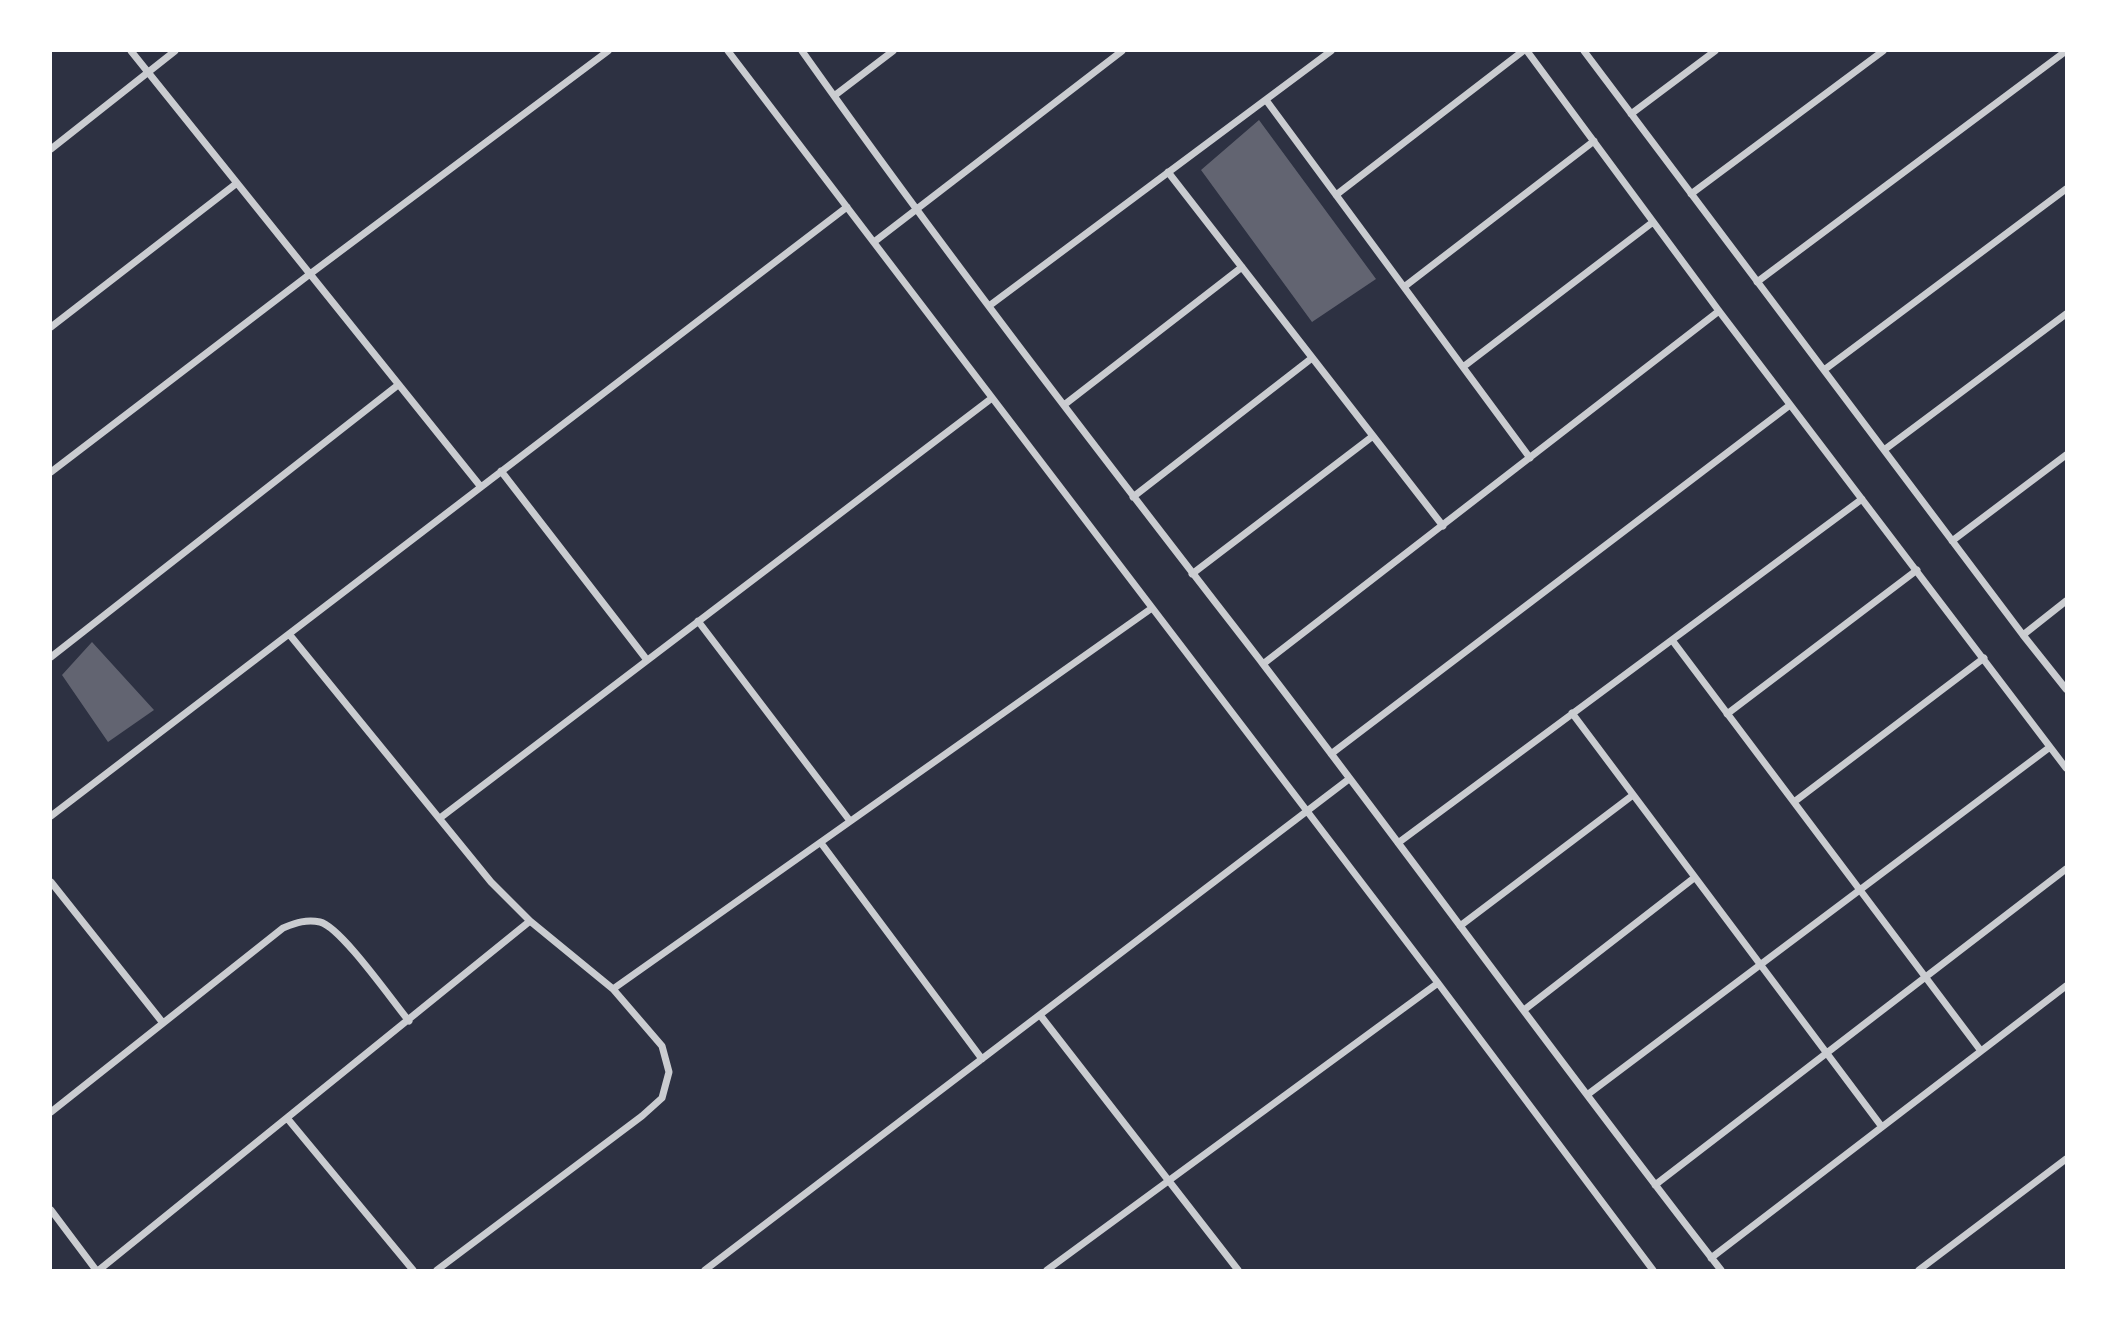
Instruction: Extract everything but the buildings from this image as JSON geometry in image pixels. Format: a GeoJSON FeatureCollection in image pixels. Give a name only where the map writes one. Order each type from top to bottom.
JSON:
{"type":"FeatureCollection","features":[{"type":"Feature","properties":{"kind":"street"},"geometry":{"type":"LineString","coordinates":[[131,51],[481,487]]}},
{"type":"Feature","properties":{"kind":"street"},"geometry":{"type":"LineString","coordinates":[[51,149],[175,51]]}},
{"type":"Feature","properties":{"kind":"street"},"geometry":{"type":"LineString","coordinates":[[51,472],[608,51]]}},
{"type":"Feature","properties":{"kind":"street"},"geometry":{"type":"LineString","coordinates":[[728,51],[1438,983],[1653,1270]]}},
{"type":"Feature","properties":{"kind":"street"},"geometry":{"type":"LineString","coordinates":[[802,51],[989,306],[1721,1270]]}},
{"type":"Feature","properties":{"kind":"street"},"geometry":{"type":"LineString","coordinates":[[834,96],[893,51]]}},
{"type":"Feature","properties":{"kind":"street"},"geometry":{"type":"LineString","coordinates":[[874,242],[1122,51]]}},
{"type":"Feature","properties":{"kind":"street"},"geometry":{"type":"LineString","coordinates":[[989,306],[1331,51]]}},
{"type":"Feature","properties":{"kind":"street"},"geometry":{"type":"LineString","coordinates":[[1336,195],[1525,51],[2066,768]]}},
{"type":"Feature","properties":{"kind":"street"},"geometry":{"type":"LineString","coordinates":[[1584,51],[2066,689]]}},
{"type":"Feature","properties":{"kind":"street"},"geometry":{"type":"LineString","coordinates":[[1631,114],[1715,51]]}},
{"type":"Feature","properties":{"kind":"street"},"geometry":{"type":"LineString","coordinates":[[1691,194],[1883,51]]}},
{"type":"Feature","properties":{"kind":"street"},"geometry":{"type":"LineString","coordinates":[[1757,282],[2066,51]]}},
{"type":"Feature","properties":{"kind":"street"},"geometry":{"type":"LineString","coordinates":[[1266,100],[1530,458]]}},
{"type":"Feature","properties":{"kind":"street"},"geometry":{"type":"LineString","coordinates":[[1404,287],[1594,141]]}},
{"type":"Feature","properties":{"kind":"street"},"geometry":{"type":"LineString","coordinates":[[1168,172],[1443,526]]}},
{"type":"Feature","properties":{"kind":"street"},"geometry":{"type":"LineString","coordinates":[[51,327],[237,183]]}},
{"type":"Feature","properties":{"kind":"street"},"geometry":{"type":"LineString","coordinates":[[1824,370],[2066,189]]}},
{"type":"Feature","properties":{"kind":"street"},"geometry":{"type":"LineString","coordinates":[[51,816],[847,207]]}},
{"type":"Feature","properties":{"kind":"street"},"geometry":{"type":"LineString","coordinates":[[1463,367],[1653,222]]}},
{"type":"Feature","properties":{"kind":"street"},"geometry":{"type":"LineString","coordinates":[[1064,405],[1242,267]]}},
{"type":"Feature","properties":{"kind":"street"},"geometry":{"type":"LineString","coordinates":[[1263,664],[1719,311]]}},
{"type":"Feature","properties":{"kind":"street"},"geometry":{"type":"LineString","coordinates":[[1884,450],[2066,314]]}},
{"type":"Feature","properties":{"kind":"street"},"geometry":{"type":"LineString","coordinates":[[1133,497],[1312,358]]}},
{"type":"Feature","properties":{"kind":"street"},"geometry":{"type":"LineString","coordinates":[[51,657],[398,385]]}},
{"type":"Feature","properties":{"kind":"street"},"geometry":{"type":"LineString","coordinates":[[440,818],[992,398]]}},
{"type":"Feature","properties":{"kind":"street"},"geometry":{"type":"LineString","coordinates":[[1331,754],[1790,405]]}},
{"type":"Feature","properties":{"kind":"street"},"geometry":{"type":"LineString","coordinates":[[1192,574],[1373,436]]}},
{"type":"Feature","properties":{"kind":"street"},"geometry":{"type":"LineString","coordinates":[[1952,541],[2066,455]]}},
{"type":"Feature","properties":{"kind":"street"},"geometry":{"type":"LineString","coordinates":[[501,471],[647,660]]}},
{"type":"Feature","properties":{"kind":"street"},"geometry":{"type":"LineString","coordinates":[[1398,843],[1862,499]]}},
{"type":"Feature","properties":{"kind":"street"},"geometry":{"type":"LineString","coordinates":[[1727,714],[1917,570]]}},
{"type":"Feature","properties":{"kind":"street"},"geometry":{"type":"LineString","coordinates":[[2023,635],[2066,601]]}},
{"type":"Feature","properties":{"kind":"street"},"geometry":{"type":"LineString","coordinates":[[613,989],[1152,608]]}},
{"type":"Feature","properties":{"kind":"street"},"geometry":{"type":"LineString","coordinates":[[698,621],[850,821]]}},
{"type":"Feature","properties":{"kind":"street"},"geometry":{"type":"LineString","coordinates":[[289,634],[491,882],[530,921],[613,989],[662,1045],[669,1072],[662,1098],[631,1125],[437,1270]]}},
{"type":"Feature","properties":{"kind":"street"},"geometry":{"type":"LineString","coordinates":[[1671,640],[1981,1051]]}},
{"type":"Feature","properties":{"kind":"street"},"geometry":{"type":"LineString","coordinates":[[1794,802],[1984,658]]}},
{"type":"Feature","properties":{"kind":"street"},"geometry":{"type":"LineString","coordinates":[[1572,713],[1882,1127]]}},
{"type":"Feature","properties":{"kind":"street"},"geometry":{"type":"LineString","coordinates":[[1587,1096],[2050,747]]}},
{"type":"Feature","properties":{"kind":"street"},"geometry":{"type":"LineString","coordinates":[[705,1270],[1349,779]]}},
{"type":"Feature","properties":{"kind":"street"},"geometry":{"type":"LineString","coordinates":[[1460,926],[1633,795]]}},
{"type":"Feature","properties":{"kind":"street"},"geometry":{"type":"LineString","coordinates":[[821,843],[982,1059]]}},
{"type":"Feature","properties":{"kind":"street"},"geometry":{"type":"LineString","coordinates":[[1655,1185],[2066,869]]}},
{"type":"Feature","properties":{"kind":"street"},"geometry":{"type":"LineString","coordinates":[[1524,1010],[1694,878]]}},
{"type":"Feature","properties":{"kind":"street"},"geometry":{"type":"LineString","coordinates":[[51,882],[163,1023]]}},
{"type":"Feature","properties":{"kind":"street"},"geometry":{"type":"LineString","coordinates":[[51,1112],[283,928],[302,920],[323,923],[340,935],[409,1021]]}},
{"type":"Feature","properties":{"kind":"street"},"geometry":{"type":"LineString","coordinates":[[51,1210],[97,1270],[530,921]]}},
{"type":"Feature","properties":{"kind":"street"},"geometry":{"type":"LineString","coordinates":[[1046,1270],[1438,983]]}},
{"type":"Feature","properties":{"kind":"street"},"geometry":{"type":"LineString","coordinates":[[1712,1258],[2066,986]]}},
{"type":"Feature","properties":{"kind":"street"},"geometry":{"type":"LineString","coordinates":[[1040,1014],[1238,1270]]}},
{"type":"Feature","properties":{"kind":"street"},"geometry":{"type":"LineString","coordinates":[[287,1118],[413,1270]]}},
{"type":"Feature","properties":{"kind":"street"},"geometry":{"type":"LineString","coordinates":[[1919,1270],[2066,1159]]}}]}
